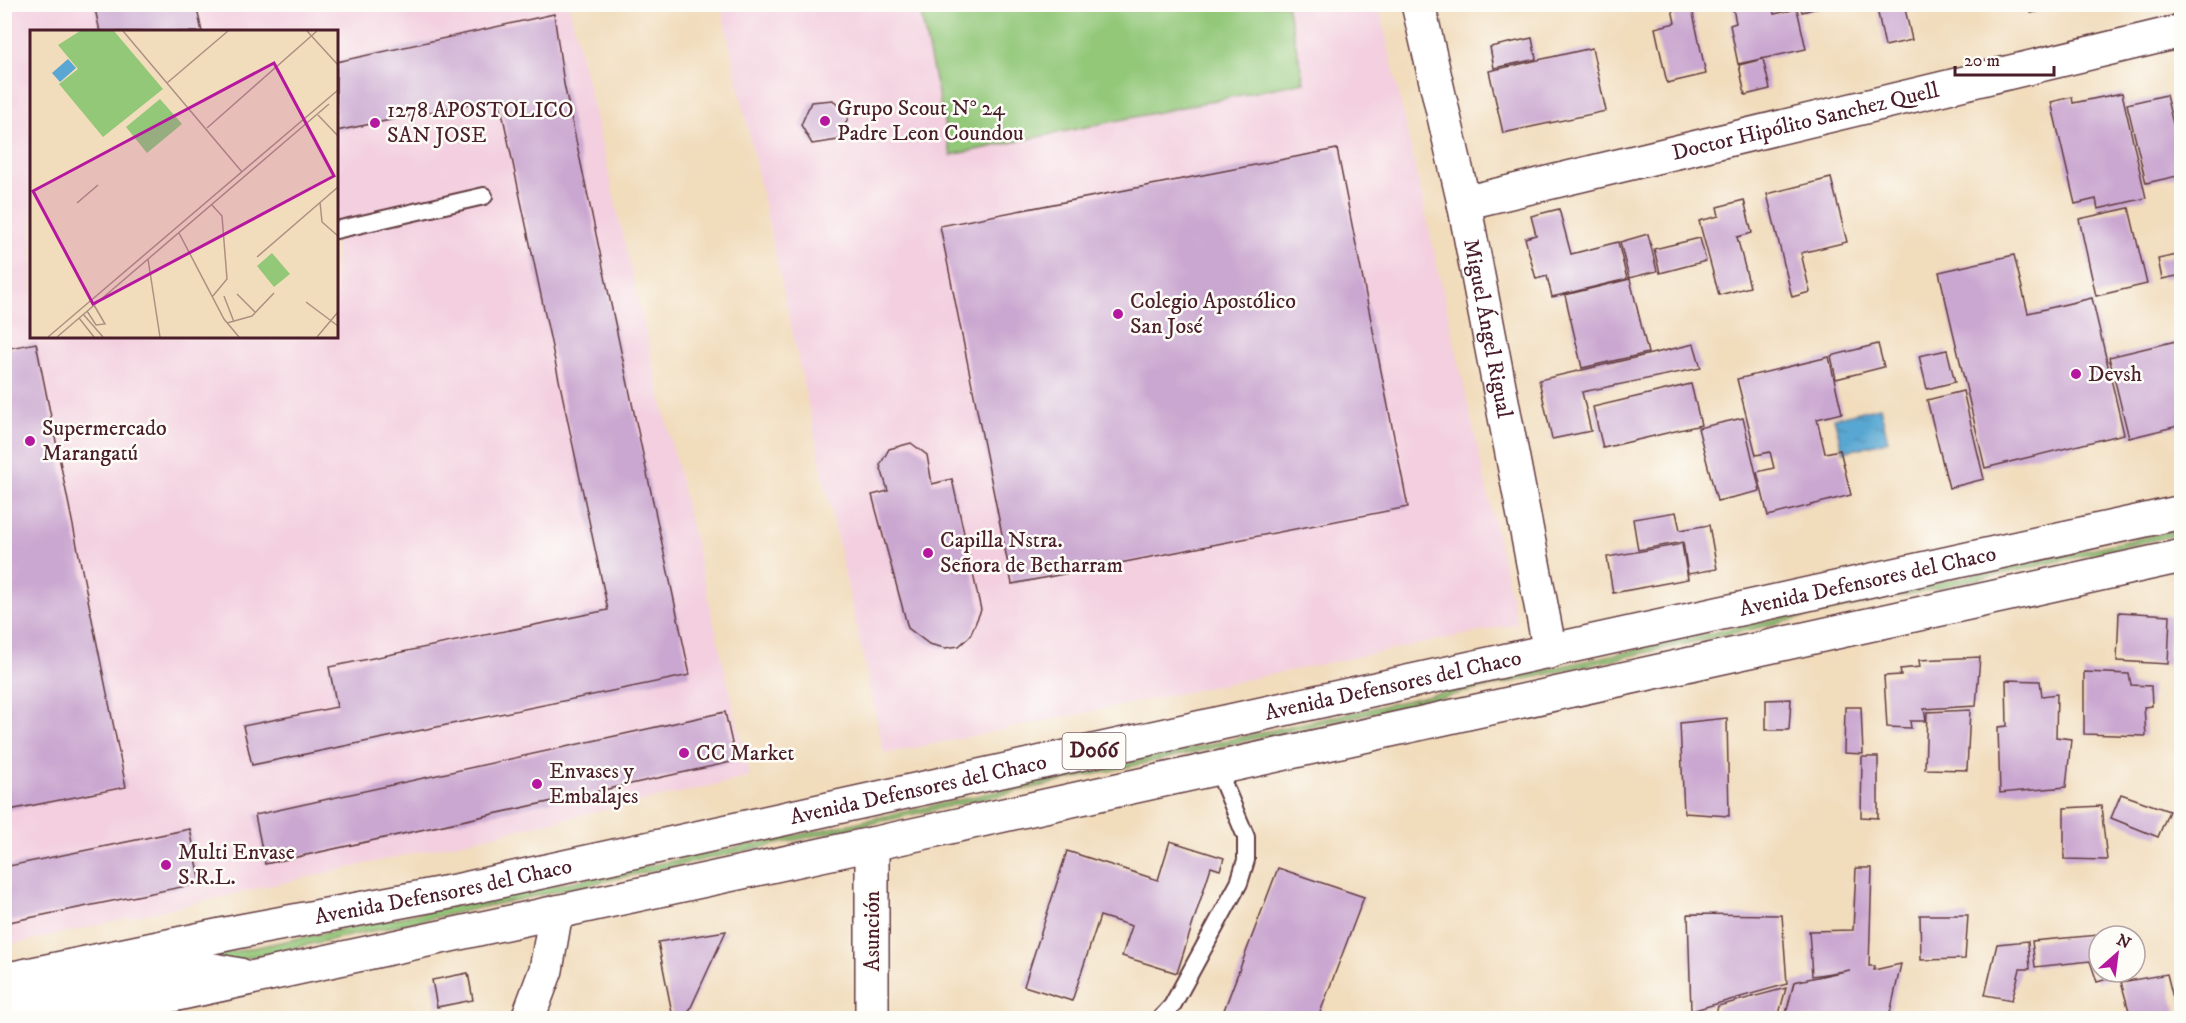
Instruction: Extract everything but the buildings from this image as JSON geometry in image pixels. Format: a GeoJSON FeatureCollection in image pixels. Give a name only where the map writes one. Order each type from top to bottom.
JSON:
{"type":"FeatureCollection","features":[{"type":"Feature","properties":{"kind":"main road","name":"Miguel Ángel Rigual"},"geometry":{"type":"LineString","coordinates":[[1418,4],[1464,203],[1550,652]]}},
{"type":"Feature","properties":{"kind":"main road","name":"Doctor Hipólito Sanchez Quell"},"geometry":{"type":"LineString","coordinates":[[1464,203],[2181,31]]}},
{"type":"Feature","properties":{"kind":"main road","name":"Avenida Defensores del Chaco"},"geometry":{"type":"LineString","coordinates":[[4,980],[455,891],[2181,512]]}},
{"type":"Feature","properties":{"kind":"main road","name":"Avenida Defensores del Chaco"},"geometry":{"type":"LineString","coordinates":[[66,1018],[872,844],[2181,556]]}},
{"type":"Feature","properties":{"kind":"main road","name":"Asunción"},"geometry":{"type":"LineString","coordinates":[[872,844],[872,1018]]}},
{"type":"Feature","properties":{"kind":"main road"},"geometry":{"type":"LineString","coordinates":[[528,1018],[546,970],[556,912]]}},
{"type":"Feature","properties":{"kind":"main road"},"geometry":{"type":"LineString","coordinates":[[4,1010],[192,966],[251,978]]}},
{"type":"Feature","properties":{"kind":"lane"},"geometry":{"type":"LineString","coordinates":[[338,230],[484,196]]}},
{"type":"Feature","properties":{"kind":"lane"},"geometry":{"type":"LineString","coordinates":[[1161,1018],[1172,1006],[1239,883],[1246,860],[1246,837],[1217,768]]}},
{"type":"Feature","properties":{"kind":"shaded area"},"geometry":{"type":"Polygon","coordinates":[[[4,5],[569,5],[750,777],[5,946],[4,5]]]}},
{"type":"Feature","properties":{"kind":"shaded area","name":"Colegio Apostólico San José"},"geometry":{"type":"Polygon","coordinates":[[[721,5],[1379,5],[1517,624],[884,754],[721,5]]]}},
{"type":"Feature","properties":{"kind":"green space"},"geometry":{"type":"Polygon","coordinates":[[[919,5],[1287,5],[1304,82],[951,155],[919,5]]]}},
{"type":"Feature","properties":{"kind":"green space"},"geometry":{"type":"Polygon","coordinates":[[[2181,529],[2181,534],[837,831],[17,1007],[16,997],[836,827],[2181,529]]]}},
{"type":"Feature","properties":{"kind":"water"},"geometry":{"type":"Polygon","coordinates":[[[1880,407],[1888,441],[1843,452],[1834,418],[1880,407]]]}},
{"type":"Feature","properties":{"kind":"place","name":"Grupo Scout N° 24 Padre Leon Coundou"},"geometry":{"type":"Point","coordinates":[825,121]}},
{"type":"Feature","properties":{"kind":"place","name":"1278 APOSTOLICO SAN JOSE"},"geometry":{"type":"Point","coordinates":[375,123]}},
{"type":"Feature","properties":{"kind":"place","name":"Colegio Apostólico San José"},"geometry":{"type":"Point","coordinates":[1118,314]}},
{"type":"Feature","properties":{"kind":"place","name":"Devsh"},"geometry":{"type":"Point","coordinates":[2076,374]}},
{"type":"Feature","properties":{"kind":"place","name":"Supermercado Marangatú"},"geometry":{"type":"Point","coordinates":[30,441]}},
{"type":"Feature","properties":{"kind":"place","name":"Capilla Nstra. Señora de Betharram"},"geometry":{"type":"Point","coordinates":[928,553]}},
{"type":"Feature","properties":{"kind":"place","name":"CC Market"},"geometry":{"type":"Point","coordinates":[684,753]}},
{"type":"Feature","properties":{"kind":"place","name":"Envases y Embalajes"},"geometry":{"type":"Point","coordinates":[537,784]}},
{"type":"Feature","properties":{"kind":"place","name":"Multi Envase S.R.L."},"geometry":{"type":"Point","coordinates":[166,865]}}]}
